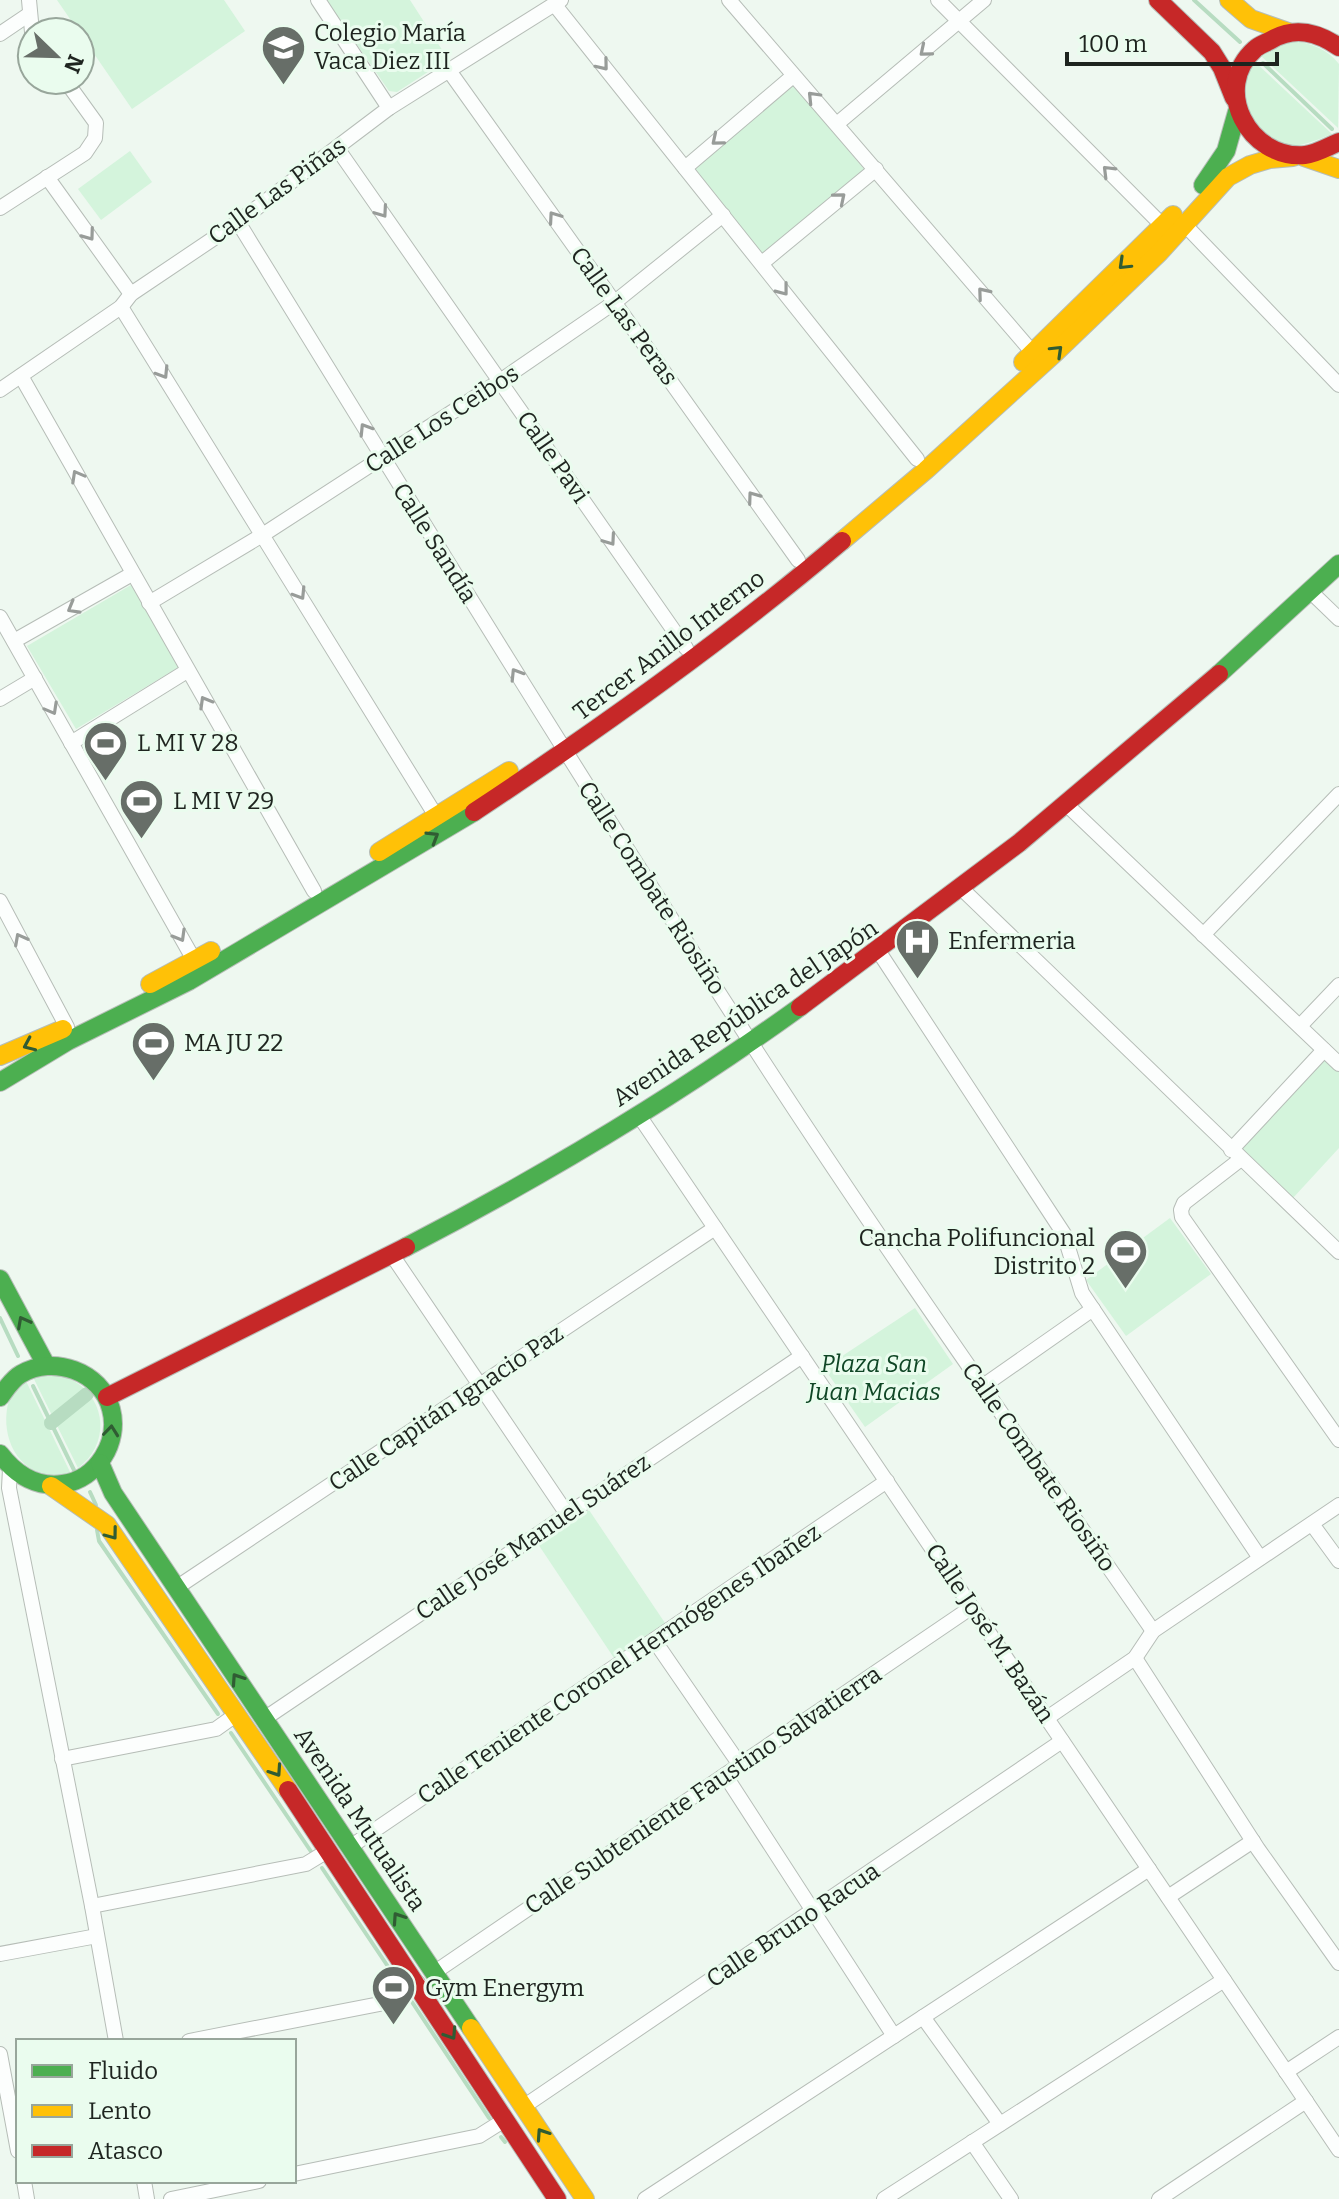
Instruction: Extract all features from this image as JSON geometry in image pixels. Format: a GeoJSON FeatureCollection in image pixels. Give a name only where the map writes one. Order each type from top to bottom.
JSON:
{"type":"FeatureCollection","features":[{"type":"Feature","properties":{"kind":"main road"},"geometry":{"type":"LineString","coordinates":[[1158,0],[1212,52],[1253,138],[1264,148],[1339,169]]}},
{"type":"Feature","properties":{"kind":"main road"},"geometry":{"type":"LineString","coordinates":[[1229,0],[1251,19],[1292,31],[1313,33],[1339,47]]}},
{"type":"Feature","properties":{"kind":"main road"},"geometry":{"type":"LineString","coordinates":[[1292,31],[1320,29],[1339,23]]}},
{"type":"Feature","properties":{"kind":"main road","name":"Tercer Anillo Interno"},"geometry":{"type":"LineString","coordinates":[[0,1082],[68,1041],[189,981],[439,834],[561,746],[798,560],[917,459],[1033,353],[1218,169],[1228,151],[1237,108],[1236,84],[1242,66],[1254,50],[1270,38],[1292,31]]}},
{"type":"Feature","properties":{"kind":"main road","name":"Tercer Anillo Interno"},"geometry":{"type":"LineString","coordinates":[[0,1056],[67,1027],[194,960],[436,816],[561,746],[664,682],[853,533],[1056,352],[1185,225],[1228,177],[1250,165],[1270,159],[1323,152],[1339,142]]}},
{"type":"Feature","properties":{"kind":"main road","name":"Avenida República del Japón"},"geometry":{"type":"LineString","coordinates":[[107,1397],[492,1202],[640,1117],[751,1042],[879,952],[1067,805],[1339,564]]}},
{"type":"Feature","properties":{"kind":"main road"},"geometry":{"type":"LineString","coordinates":[[0,1279],[46,1365]]}},
{"type":"Feature","properties":{"kind":"main road"},"geometry":{"type":"LineString","coordinates":[[1,1388],[29,1369],[64,1365],[81,1371],[96,1382],[107,1397],[113,1414],[113,1431],[109,1448],[100,1463],[78,1480],[51,1486]]}},
{"type":"Feature","properties":{"kind":"main road","name":"Avenida Mutualista"},"geometry":{"type":"LineString","coordinates":[[5,1461],[37,1484],[51,1486],[107,1525],[418,1983],[557,2199]]}},
{"type":"Feature","properties":{"kind":"main road","name":"Avenida Mutualista"},"geometry":{"type":"LineString","coordinates":[[100,1463],[113,1493],[585,2199]]}},
{"type":"Feature","properties":{"kind":"main road"},"geometry":{"type":"LineString","coordinates":[[545,2182],[562,2186],[571,2199]]}},
{"type":"Feature","properties":{"kind":"street"},"geometry":{"type":"LineString","coordinates":[[318,0],[389,108]]}},
{"type":"Feature","properties":{"kind":"street"},"geometry":{"type":"LineString","coordinates":[[729,0],[1033,353]]}},
{"type":"Feature","properties":{"kind":"street"},"geometry":{"type":"LineString","coordinates":[[938,0],[1163,226]]}},
{"type":"Feature","properties":{"kind":"street"},"geometry":{"type":"LineString","coordinates":[[838,123],[984,0]]}},
{"type":"Feature","properties":{"kind":"street"},"geometry":{"type":"LineString","coordinates":[[558,2],[685,168],[917,459]]}},
{"type":"Feature","properties":{"kind":"street","name":"Calle Las Piñas"},"geometry":{"type":"LineString","coordinates":[[0,390],[121,307],[131,294],[238,222],[389,108],[558,2]]}},
{"type":"Feature","properties":{"kind":"street"},"geometry":{"type":"LineString","coordinates":[[0,34],[28,8]]}},
{"type":"Feature","properties":{"kind":"street","name":"Calle Las Peras"},"geometry":{"type":"LineString","coordinates":[[450,72],[798,560]]}},
{"type":"Feature","properties":{"kind":"street"},"geometry":{"type":"LineString","coordinates":[[685,168],[793,76]]}},
{"type":"Feature","properties":{"kind":"street"},"geometry":{"type":"LineString","coordinates":[[0,208],[85,153],[95,138],[96,123],[77,96]]}},
{"type":"Feature","properties":{"kind":"street","name":"Calle Pavi"},"geometry":{"type":"LineString","coordinates":[[337,148],[686,648]]}},
{"type":"Feature","properties":{"kind":"street"},"geometry":{"type":"LineString","coordinates":[[762,263],[876,169]]}},
{"type":"Feature","properties":{"kind":"street"},"geometry":{"type":"LineString","coordinates":[[47,177],[131,294]]}},
{"type":"Feature","properties":{"kind":"street","name":"Calle Los Ceibos"},"geometry":{"type":"LineString","coordinates":[[149,603],[264,534],[500,381],[615,302],[723,215]]}},
{"type":"Feature","properties":{"kind":"street","name":"Calle Sandía"},"geometry":{"type":"LineString","coordinates":[[238,222],[561,746]]}},
{"type":"Feature","properties":{"kind":"street"},"geometry":{"type":"LineString","coordinates":[[1185,225],[1339,385]]}},
{"type":"Feature","properties":{"kind":"street"},"geometry":{"type":"LineString","coordinates":[[121,307],[436,816]]}},
{"type":"Feature","properties":{"kind":"street"},"geometry":{"type":"LineString","coordinates":[[21,376],[314,891]]}},
{"type":"Feature","properties":{"kind":"street"},"geometry":{"type":"LineString","coordinates":[[14,641],[132,574]]}},
{"type":"Feature","properties":{"kind":"street"},"geometry":{"type":"LineString","coordinates":[[1311,592],[1339,619]]}},
{"type":"Feature","properties":{"kind":"street"},"geometry":{"type":"LineString","coordinates":[[0,617],[194,960]]}},
{"type":"Feature","properties":{"kind":"street"},"geometry":{"type":"LineString","coordinates":[[71,743],[187,671]]}},
{"type":"Feature","properties":{"kind":"street"},"geometry":{"type":"LineString","coordinates":[[0,699],[35,678]]}},
{"type":"Feature","properties":{"kind":"street","name":"Calle Combate Riosiño"},"geometry":{"type":"LineString","coordinates":[[561,746],[751,1042],[1153,1631]]}},
{"type":"Feature","properties":{"kind":"street"},"geometry":{"type":"LineString","coordinates":[[1203,935],[1339,794]]}},
{"type":"Feature","properties":{"kind":"street"},"geometry":{"type":"LineString","coordinates":[[1067,805],[1339,1064]]}},
{"type":"Feature","properties":{"kind":"street"},"geometry":{"type":"LineString","coordinates":[[962,889],[1339,1252]]}},
{"type":"Feature","properties":{"kind":"street"},"geometry":{"type":"LineString","coordinates":[[0,901],[67,1027]]}},
{"type":"Feature","properties":{"kind":"street"},"geometry":{"type":"LineString","coordinates":[[879,952],[1064,1234],[1082,1293],[1260,1558]]}},
{"type":"Feature","properties":{"kind":"street"},"geometry":{"type":"LineString","coordinates":[[1300,1026],[1339,985]]}},
{"type":"Feature","properties":{"kind":"street"},"geometry":{"type":"LineString","coordinates":[[1324,1050],[1236,1154],[1184,1203],[1181,1210],[1182,1217],[1339,1440]]}},
{"type":"Feature","properties":{"kind":"street","name":"Calle José M. Bazán"},"geometry":{"type":"LineString","coordinates":[[640,1117],[1339,2150]]}},
{"type":"Feature","properties":{"kind":"street","name":"Calle Capitán Ignacio Paz"},"geometry":{"type":"LineString","coordinates":[[176,1588],[715,1228]]}},
{"type":"Feature","properties":{"kind":"street"},"geometry":{"type":"LineString","coordinates":[[392,1255],[567,1514]]}},
{"type":"Feature","properties":{"kind":"street"},"geometry":{"type":"LineString","coordinates":[[983,1386],[1093,1309]]}},
{"type":"Feature","properties":{"kind":"street","name":"Calle José Manuel Suárez"},"geometry":{"type":"LineString","coordinates":[[264,1719],[802,1356]]}},
{"type":"Feature","properties":{"kind":"street"},"geometry":{"type":"LineString","coordinates":[[5,1461],[116,2039]]}},
{"type":"Feature","properties":{"kind":"street","name":"Calle Teniente Coronel Hermógenes Ibañez"},"geometry":{"type":"LineString","coordinates":[[350,1847],[887,1481]]}},
{"type":"Feature","properties":{"kind":"street"},"geometry":{"type":"LineString","coordinates":[[1047,1718],[1135,1658],[1153,1631],[1339,1505]]}},
{"type":"Feature","properties":{"kind":"street"},"geometry":{"type":"LineString","coordinates":[[1312,1524],[1339,1561]]}},
{"type":"Feature","properties":{"kind":"street","name":"Calle Subteniente Faustino Salvatierra"},"geometry":{"type":"LineString","coordinates":[[435,1972],[972,1607]]}},
{"type":"Feature","properties":{"kind":"street"},"geometry":{"type":"LineString","coordinates":[[654,1640],[740,1765]]}},
{"type":"Feature","properties":{"kind":"street"},"geometry":{"type":"LineString","coordinates":[[1135,1658],[1253,1841],[1339,1963]]}},
{"type":"Feature","properties":{"kind":"street"},"geometry":{"type":"LineString","coordinates":[[62,1759],[216,1729],[237,1714]]}},
{"type":"Feature","properties":{"kind":"street","name":"Calle Bruno Racua"},"geometry":{"type":"LineString","coordinates":[[523,2107],[1062,1741]]}},
{"type":"Feature","properties":{"kind":"street"},"geometry":{"type":"LineString","coordinates":[[725,1775],[894,2036]]}},
{"type":"Feature","properties":{"kind":"street"},"geometry":{"type":"LineString","coordinates":[[1168,1897],[1253,1841]]}},
{"type":"Feature","properties":{"kind":"street"},"geometry":{"type":"LineString","coordinates":[[92,1906],[306,1864],[329,1850]]}},
{"type":"Feature","properties":{"kind":"street"},"geometry":{"type":"LineString","coordinates":[[645,2199],[1149,1869]]}},
{"type":"Feature","properties":{"kind":"street"},"geometry":{"type":"LineString","coordinates":[[1326,1943],[1339,1934]]}},
{"type":"Feature","properties":{"kind":"street"},"geometry":{"type":"LineString","coordinates":[[0,1954],[97,1936]]}},
{"type":"Feature","properties":{"kind":"street"},"geometry":{"type":"LineString","coordinates":[[884,2199],[1224,1980]]}},
{"type":"Feature","properties":{"kind":"street"},"geometry":{"type":"LineString","coordinates":[[199,2039],[395,2001],[418,1983]]}},
{"type":"Feature","properties":{"kind":"street"},"geometry":{"type":"LineString","coordinates":[[923,2017],[1000,2124]]}},
{"type":"Feature","properties":{"kind":"street"},"geometry":{"type":"LineString","coordinates":[[1286,2072],[1339,2037]]}},
{"type":"Feature","properties":{"kind":"street"},"geometry":{"type":"LineString","coordinates":[[0,2054],[3,2086],[16,2142]]}},
{"type":"Feature","properties":{"kind":"street"},"geometry":{"type":"LineString","coordinates":[[1159,2199],[1306,2101]]}},
{"type":"Feature","properties":{"kind":"street"},"geometry":{"type":"LineString","coordinates":[[296,2174],[479,2136],[506,2119]]}},
{"type":"Feature","properties":{"kind":"street"},"geometry":{"type":"LineString","coordinates":[[972,2142],[1011,2199]]}},
{"type":"Feature","properties":{"kind":"street"},"geometry":{"type":"LineString","coordinates":[[171,2199],[249,2183]]}},
{"type":"Feature","properties":{"kind":"green space"},"geometry":{"type":"Polygon","coordinates":[[[57,0],[224,0],[245,31],[132,109],[96,57],[96,16],[68,16],[57,0]]]}},
{"type":"Feature","properties":{"kind":"green space"},"geometry":{"type":"Polygon","coordinates":[[[326,0],[410,0],[448,59],[397,92],[389,91],[326,0]]]}},
{"type":"Feature","properties":{"kind":"green space"},"geometry":{"type":"Polygon","coordinates":[[[1295,41],[1319,48],[1339,64],[1338,128],[1260,55],[1270,46],[1295,41]]]}},
{"type":"Feature","properties":{"kind":"green space"},"geometry":{"type":"Polygon","coordinates":[[[1254,61],[1332,134],[1290,146],[1281,144],[1264,132],[1243,107],[1245,76],[1254,61]]]}},
{"type":"Feature","properties":{"kind":"green space"},"geometry":{"type":"Polygon","coordinates":[[[791,83],[865,170],[764,256],[689,171],[791,83]]]}},
{"type":"Feature","properties":{"kind":"green space"},"geometry":{"type":"Polygon","coordinates":[[[130,151],[152,182],[101,220],[78,189],[130,151]]]}},
{"type":"Feature","properties":{"kind":"green space"},"geometry":{"type":"Polygon","coordinates":[[[131,585],[179,667],[76,729],[27,646],[131,585]]]}},
{"type":"Feature","properties":{"kind":"green space"},"geometry":{"type":"Polygon","coordinates":[[[1316,1051],[1339,1072],[1339,1148],[1293,1198],[1233,1141],[1316,1051]]]}},
{"type":"Feature","properties":{"kind":"green space"},"geometry":{"type":"Polygon","coordinates":[[[1170,1218],[1211,1274],[1126,1336],[1086,1280],[1170,1218]]]}},
{"type":"Feature","properties":{"kind":"green space","name":"Plaza San Juan Macias"},"geometry":{"type":"Polygon","coordinates":[[[915,1308],[953,1364],[865,1427],[824,1368],[915,1308]]]}},
{"type":"Feature","properties":{"kind":"green space"},"geometry":{"type":"Polygon","coordinates":[[[49,1373],[71,1380],[85,1390],[98,1412],[99,1436],[95,1448],[78,1468],[33,1377],[49,1373]]]}},
{"type":"Feature","properties":{"kind":"green space"},"geometry":{"type":"Polygon","coordinates":[[[26,1381],[71,1474],[49,1476],[35,1471],[17,1456],[12,1446],[6,1424],[9,1400],[26,1381]]]}},
{"type":"Feature","properties":{"kind":"green space"},"geometry":{"type":"Polygon","coordinates":[[[589,1510],[665,1623],[614,1658],[538,1544],[589,1510]]]}},
{"type":"Feature","properties":{"kind":"waterway"},"geometry":{"type":"LineString","coordinates":[[1194,0],[1240,42]]}},
{"type":"Feature","properties":{"kind":"waterway"},"geometry":{"type":"LineString","coordinates":[[1263,63],[1332,129]]}},
{"type":"Feature","properties":{"kind":"waterway"},"geometry":{"type":"LineString","coordinates":[[0,1318],[18,1356]]}},
{"type":"Feature","properties":{"kind":"waterway"},"geometry":{"type":"LineString","coordinates":[[33,1386],[74,1470]]}},
{"type":"Feature","properties":{"kind":"waterway"},"geometry":{"type":"LineString","coordinates":[[51,1423],[87,1394]]}},
{"type":"Feature","properties":{"kind":"waterway"},"geometry":{"type":"LineString","coordinates":[[90,1492],[96,1505]]}},
{"type":"Feature","properties":{"kind":"waterway"},"geometry":{"type":"LineString","coordinates":[[97,1530],[99,1541],[218,1714]]}},
{"type":"Feature","properties":{"kind":"waterway"},"geometry":{"type":"LineString","coordinates":[[231,1733],[312,1853]]}},
{"type":"Feature","properties":{"kind":"waterway"},"geometry":{"type":"LineString","coordinates":[[322,1868],[399,1983]]}},
{"type":"Feature","properties":{"kind":"waterway"},"geometry":{"type":"LineString","coordinates":[[412,2002],[489,2118]]}},
{"type":"Feature","properties":{"kind":"waterway"},"geometry":{"type":"LineString","coordinates":[[501,2137],[505,2142]]}},
{"type":"Feature","properties":{"kind":"traffic: fast"},"geometry":{"type":"LineString","coordinates":[[1203,185],[1226,151],[1237,112]]}},
{"type":"Feature","properties":{"kind":"traffic: fast"},"geometry":{"type":"LineString","coordinates":[[1219,674],[1339,564]]}},
{"type":"Feature","properties":{"kind":"traffic: fast"},"geometry":{"type":"LineString","coordinates":[[0,1082],[68,1041],[189,981],[474,812]]}},
{"type":"Feature","properties":{"kind":"traffic: fast"},"geometry":{"type":"LineString","coordinates":[[406,1247],[607,1134],[705,1073],[800,1007]]}},
{"type":"Feature","properties":{"kind":"traffic: fast"},"geometry":{"type":"LineString","coordinates":[[0,1279],[46,1365]]}},
{"type":"Feature","properties":{"kind":"traffic: fast"},"geometry":{"type":"LineString","coordinates":[[0,1397],[21,1374],[34,1368],[61,1367],[87,1376],[97,1385],[106,1396],[113,1421],[109,1446],[103,1457],[96,1467],[75,1481],[53,1485],[35,1482],[20,1474],[0,1454]]}},
{"type":"Feature","properties":{"kind":"traffic: fast"},"geometry":{"type":"LineString","coordinates":[[100,1463],[113,1493],[471,2028]]}},
{"type":"Feature","properties":{"kind":"traffic: slow"},"geometry":{"type":"LineString","coordinates":[[1229,0],[1251,19],[1288,32]]}},
{"type":"Feature","properties":{"kind":"traffic: slow"},"geometry":{"type":"LineString","coordinates":[[842,541],[1056,352],[1159,253],[1228,177],[1250,165],[1293,157]]}},
{"type":"Feature","properties":{"kind":"traffic: slow"},"geometry":{"type":"LineString","coordinates":[[1304,157],[1339,169]]}},
{"type":"Feature","properties":{"kind":"traffic: slow"},"geometry":{"type":"LineString","coordinates":[[1023,362],[1173,215]]}},
{"type":"Feature","properties":{"kind":"traffic: slow"},"geometry":{"type":"LineString","coordinates":[[379,852],[509,771]]}},
{"type":"Feature","properties":{"kind":"traffic: slow"},"geometry":{"type":"LineString","coordinates":[[150,984],[211,951]]}},
{"type":"Feature","properties":{"kind":"traffic: slow"},"geometry":{"type":"LineString","coordinates":[[0,1056],[63,1029]]}},
{"type":"Feature","properties":{"kind":"traffic: slow"},"geometry":{"type":"LineString","coordinates":[[51,1486],[107,1525],[288,1790]]}},
{"type":"Feature","properties":{"kind":"traffic: slow"},"geometry":{"type":"LineString","coordinates":[[471,2028],[585,2199]]}},
{"type":"Feature","properties":{"kind":"traffic: jam"},"geometry":{"type":"LineString","coordinates":[[1158,0],[1212,52],[1234,98]]}},
{"type":"Feature","properties":{"kind":"traffic: jam"},"geometry":{"type":"LineString","coordinates":[[1339,47],[1306,33],[1280,36],[1255,49],[1242,65],[1236,83],[1242,118],[1253,134],[1267,146],[1285,153],[1305,155],[1339,142]]}},
{"type":"Feature","properties":{"kind":"traffic: jam"},"geometry":{"type":"LineString","coordinates":[[474,812],[662,682],[842,541]]}},
{"type":"Feature","properties":{"kind":"traffic: jam"},"geometry":{"type":"LineString","coordinates":[[800,1007],[1019,843],[1219,674]]}},
{"type":"Feature","properties":{"kind":"traffic: jam"},"geometry":{"type":"LineString","coordinates":[[107,1397],[406,1247]]}},
{"type":"Feature","properties":{"kind":"traffic: jam"},"geometry":{"type":"LineString","coordinates":[[288,1790],[557,2199]]}},
{"type":"Feature","properties":{"kind":"place","name":"Colegio María Vaca Diez III"},"geometry":{"type":"Point","coordinates":[283,86]}},
{"type":"Feature","properties":{"kind":"place","name":"L MI V 28"},"geometry":{"type":"Point","coordinates":[106,782]}},
{"type":"Feature","properties":{"kind":"place","name":"L MI V 29"},"geometry":{"type":"Point","coordinates":[142,840]}},
{"type":"Feature","properties":{"kind":"place","name":"Enfermeria"},"geometry":{"type":"Point","coordinates":[917,980]}},
{"type":"Feature","properties":{"kind":"place","name":"MA JU 22"},"geometry":{"type":"Point","coordinates":[153,1082]}},
{"type":"Feature","properties":{"kind":"place","name":"Cancha Polifuncional Distrito 2"},"geometry":{"type":"Point","coordinates":[1126,1291]}},
{"type":"Feature","properties":{"kind":"place","name":"Gym Energym"},"geometry":{"type":"Point","coordinates":[394,2027]}}]}
